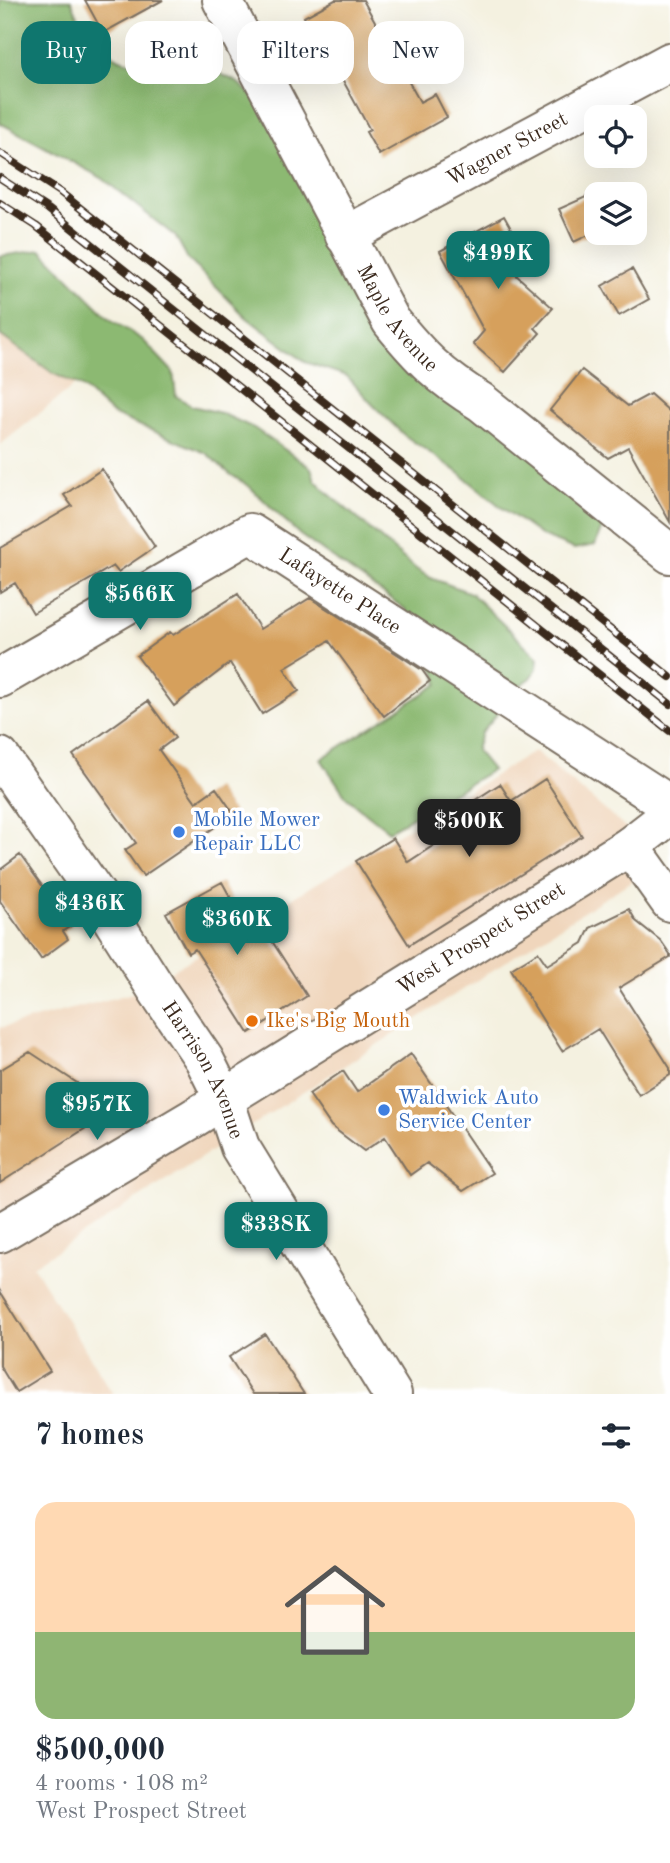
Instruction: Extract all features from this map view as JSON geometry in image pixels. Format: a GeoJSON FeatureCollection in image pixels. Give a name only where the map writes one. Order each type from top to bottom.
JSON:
{"type":"FeatureCollection","features":[{"type":"Feature","properties":{"kind":"street","name":"Maple Avenue"},"geometry":{"type":"LineString","coordinates":[[222,0],[391,321],[417,354],[670,554]]}},
{"type":"Feature","properties":{"kind":"street","name":"Wagner Street"},"geometry":{"type":"LineString","coordinates":[[345,236],[670,62]]}},
{"type":"Feature","properties":{"kind":"street","name":"Lafayette Place"},"geometry":{"type":"LineString","coordinates":[[0,678],[250,533],[670,805]]}},
{"type":"Feature","properties":{"kind":"street","name":"Harrison Avenue"},"geometry":{"type":"LineString","coordinates":[[0,757],[98,897],[204,1059],[240,1147],[392,1394]]}},
{"type":"Feature","properties":{"kind":"street","name":"West Prospect Street"},"geometry":{"type":"LineString","coordinates":[[0,1233],[223,1100],[629,846],[670,815]]}},
{"type":"Feature","properties":{"kind":"street"},"geometry":{"type":"LineString","coordinates":[[629,846],[670,902]]}},
{"type":"Feature","properties":{"kind":"shaded area"},"geometry":{"type":"Polygon","coordinates":[[[0,311],[90,373],[0,445],[0,311]]]}},
{"type":"Feature","properties":{"kind":"shaded area"},"geometry":{"type":"Polygon","coordinates":[[[535,751],[664,860],[33,1266],[113,1394],[0,1394],[0,1028],[137,992],[535,751]]]}},
{"type":"Feature","properties":{"kind":"green space"},"geometry":{"type":"Polygon","coordinates":[[[0,0],[71,0],[80,21],[21,21],[21,84],[111,84],[111,54],[125,61],[125,84],[223,84],[223,75],[237,82],[264,106],[357,279],[604,522],[595,545],[574,549],[542,536],[501,507],[458,472],[404,435],[347,376],[305,362],[246,317],[188,259],[176,237],[102,178],[0,123],[0,0]]]}},
{"type":"Feature","properties":{"kind":"green space"},"geometry":{"type":"Polygon","coordinates":[[[41,250],[110,319],[143,340],[173,372],[176,396],[192,406],[221,413],[254,428],[311,468],[315,480],[328,493],[416,569],[431,578],[471,593],[538,658],[537,668],[531,678],[521,685],[481,733],[476,750],[492,770],[389,831],[347,798],[321,759],[438,684],[405,609],[300,535],[250,487],[206,453],[112,414],[82,387],[54,374],[0,335],[0,256],[41,250]]]}},
{"type":"Feature","properties":{"kind":"building"},"geometry":{"type":"Polygon","coordinates":[[[85,0],[163,0],[111,29],[111,21],[96,21],[85,0]]]}},
{"type":"Feature","properties":{"kind":"building"},"geometry":{"type":"Polygon","coordinates":[[[335,0],[363,0],[375,21],[368,21],[368,84],[410,84],[420,102],[435,94],[447,117],[379,155],[366,132],[370,130],[345,84],[354,84],[354,21],[306,21],[304,17],[335,0]]]}},
{"type":"Feature","properties":{"kind":"building"},"geometry":{"type":"Polygon","coordinates":[[[584,198],[584,237],[574,242],[559,209],[584,198]]]}},
{"type":"Feature","properties":{"kind":"building"},"geometry":{"type":"Polygon","coordinates":[[[504,216],[532,266],[516,275],[553,308],[535,328],[540,333],[505,372],[473,344],[484,331],[440,251],[504,216]]]}},
{"type":"Feature","properties":{"kind":"building"},"geometry":{"type":"Polygon","coordinates":[[[632,269],[649,299],[619,316],[602,286],[632,269]]]}},
{"type":"Feature","properties":{"kind":"building"},"geometry":{"type":"Polygon","coordinates":[[[582,370],[628,406],[650,394],[670,412],[670,522],[628,447],[608,458],[550,410],[582,370]]]}},
{"type":"Feature","properties":{"kind":"building"},"geometry":{"type":"Polygon","coordinates":[[[102,469],[155,547],[118,572],[113,566],[33,613],[15,583],[0,592],[0,548],[72,506],[64,495],[102,469]]]}},
{"type":"Feature","properties":{"kind":"building"},"geometry":{"type":"Polygon","coordinates":[[[238,594],[260,629],[310,598],[422,670],[430,681],[384,716],[329,641],[284,668],[299,691],[262,714],[230,663],[174,706],[137,656],[170,632],[173,635],[238,594]]]}},
{"type":"Feature","properties":{"kind":"building"},"geometry":{"type":"Polygon","coordinates":[[[148,701],[175,738],[159,750],[196,802],[216,788],[234,814],[143,876],[125,850],[136,843],[73,755],[148,701]]]}},
{"type":"Feature","properties":{"kind":"building"},"geometry":{"type":"Polygon","coordinates":[[[545,779],[582,836],[409,945],[356,861],[393,838],[408,862],[474,819],[466,806],[500,784],[511,801],[545,779]]]}},
{"type":"Feature","properties":{"kind":"building"},"geometry":{"type":"Polygon","coordinates":[[[20,855],[71,926],[63,931],[68,939],[41,959],[0,901],[0,870],[20,855]]]}},
{"type":"Feature","properties":{"kind":"building"},"geometry":{"type":"Polygon","coordinates":[[[222,882],[251,935],[263,927],[307,996],[249,1033],[195,949],[188,953],[166,913],[222,882]]]}},
{"type":"Feature","properties":{"kind":"building"},"geometry":{"type":"Polygon","coordinates":[[[629,909],[636,921],[661,941],[670,954],[670,957],[619,988],[670,1068],[670,1075],[639,1095],[598,1029],[562,1051],[511,969],[538,952],[547,965],[583,943],[590,928],[629,909]]]}},
{"type":"Feature","properties":{"kind":"building"},"geometry":{"type":"Polygon","coordinates":[[[30,1052],[77,1083],[100,1119],[0,1183],[0,1070],[30,1052]]]}},
{"type":"Feature","properties":{"kind":"building","name":"Waldwick Auto Service Center"},"geometry":{"type":"Polygon","coordinates":[[[411,1054],[492,1173],[463,1191],[427,1163],[410,1175],[385,1137],[364,1151],[331,1126],[309,1094],[343,1071],[357,1092],[411,1054]]]}},
{"type":"Feature","properties":{"kind":"building"},"geometry":{"type":"Polygon","coordinates":[[[0,1291],[50,1371],[16,1392],[0,1366],[0,1291]]]}},
{"type":"Feature","properties":{"kind":"building"},"geometry":{"type":"Polygon","coordinates":[[[265,1334],[304,1394],[253,1394],[229,1357],[265,1334]]]}},
{"type":"Feature","properties":{"kind":"railway"},"geometry":{"type":"LineString","coordinates":[[0,153],[60,192],[670,677]]}},
{"type":"Feature","properties":{"kind":"railway"},"geometry":{"type":"LineString","coordinates":[[0,178],[48,209],[670,704]]}},
{"type":"Feature","properties":{"kind":"railway"},"geometry":{"type":"LineString","coordinates":[[0,203],[36,226],[670,731]]}},
{"type":"Feature","properties":{"kind":"place","name":"Mobile Mower Repair LLC"},"geometry":{"type":"Point","coordinates":[179,832]}},
{"type":"Feature","properties":{"kind":"place","name":"Ike's Big Mouth"},"geometry":{"type":"Point","coordinates":[252,1021]}},
{"type":"Feature","properties":{"kind":"place","name":"Waldwick Auto Service Center"},"geometry":{"type":"Point","coordinates":[384,1110]}}]}
